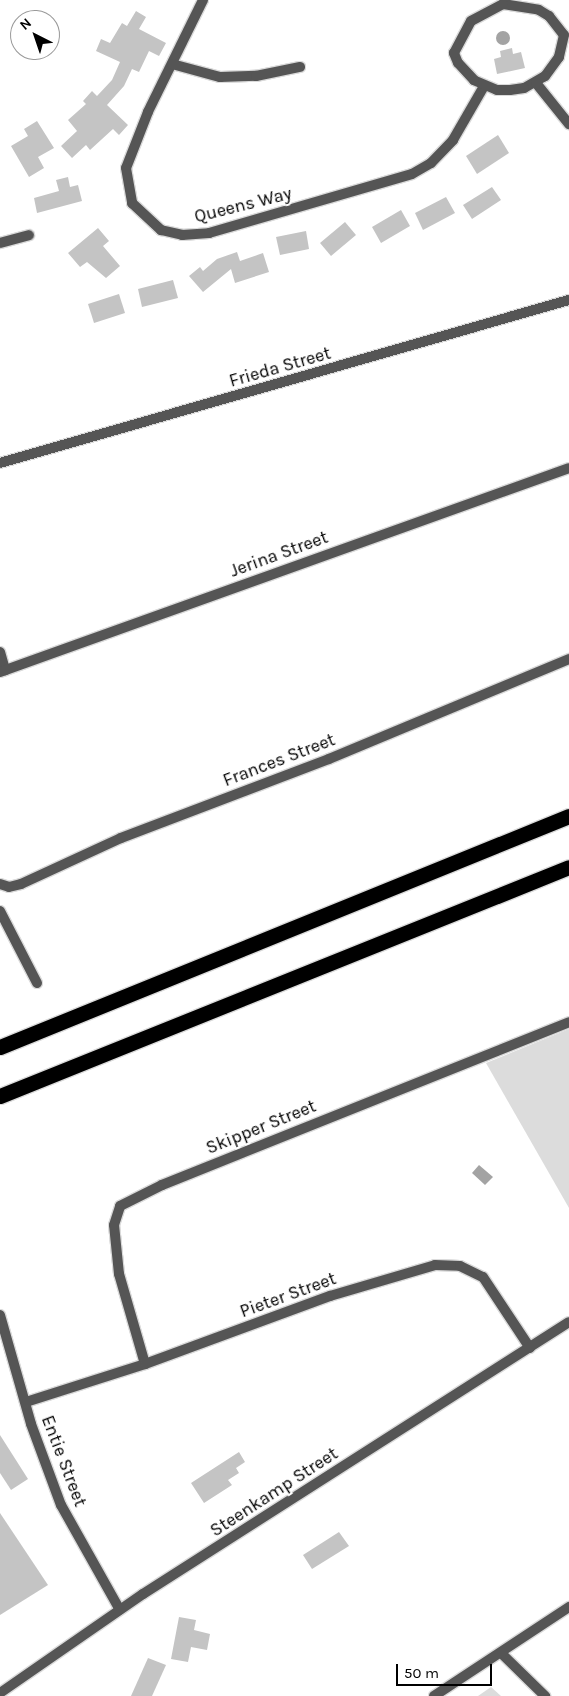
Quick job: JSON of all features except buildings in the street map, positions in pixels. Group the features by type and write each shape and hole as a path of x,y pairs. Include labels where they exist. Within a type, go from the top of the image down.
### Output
{"highway":[{"path":"0,1047 569,816"},
{"path":"0,1096 569,867"}],"street":[{"name":"Queens Way","path":"203,0 131,151 126,168 126,185 132,203 161,230 182,236 209,233 412,174 431,163 453,140 484,86"},
{"path":"503,4 527,6 549,16 567,34 559,57 536,83 510,90 484,86 465,72 454,53 463,30 480,13 503,4"},
{"path":"172,64 220,78 256,76 300,67"},
{"path":"536,83 569,124"},
{"path":"0,243 29,235"},
{"name":"Frieda Street","path":"0,463 569,300"},
{"name":"Jerina Street","path":"3,671 569,468"},
{"path":"0,652 3,671"},
{"name":"Frances Street","path":"0,884 9,887 21,884 121,838 329,760 569,659"},
{"path":"0,911 37,983"},
{"name":"Skipper Street","path":"145,1364 119,1274 114,1224 120,1206 162,1184 569,1022"},
{"name":"Pieter Street","path":"26,1402 145,1364 330,1296 412,1270 449,1264 472,1270 483,1277 530,1348"},
{"name":"Entie Street","path":"0,1315 26,1402 61,1505 120,1610"},
{"name":"Steenkamp Street","path":"0,1693 120,1610 569,1322"},
{"path":"434,1696 569,1607"},
{"path":"501,1653 545,1696"}],"shaded area":[{"path":"503,31 508,33 510,38 508,43 503,45 498,43 496,38 498,33"},
{"path":"569,1029 569,1208 486,1063"},
{"path":"479,1165 493,1177 485,1185 472,1173"},
{"path":"491,1687 501,1696 478,1696"}]}
